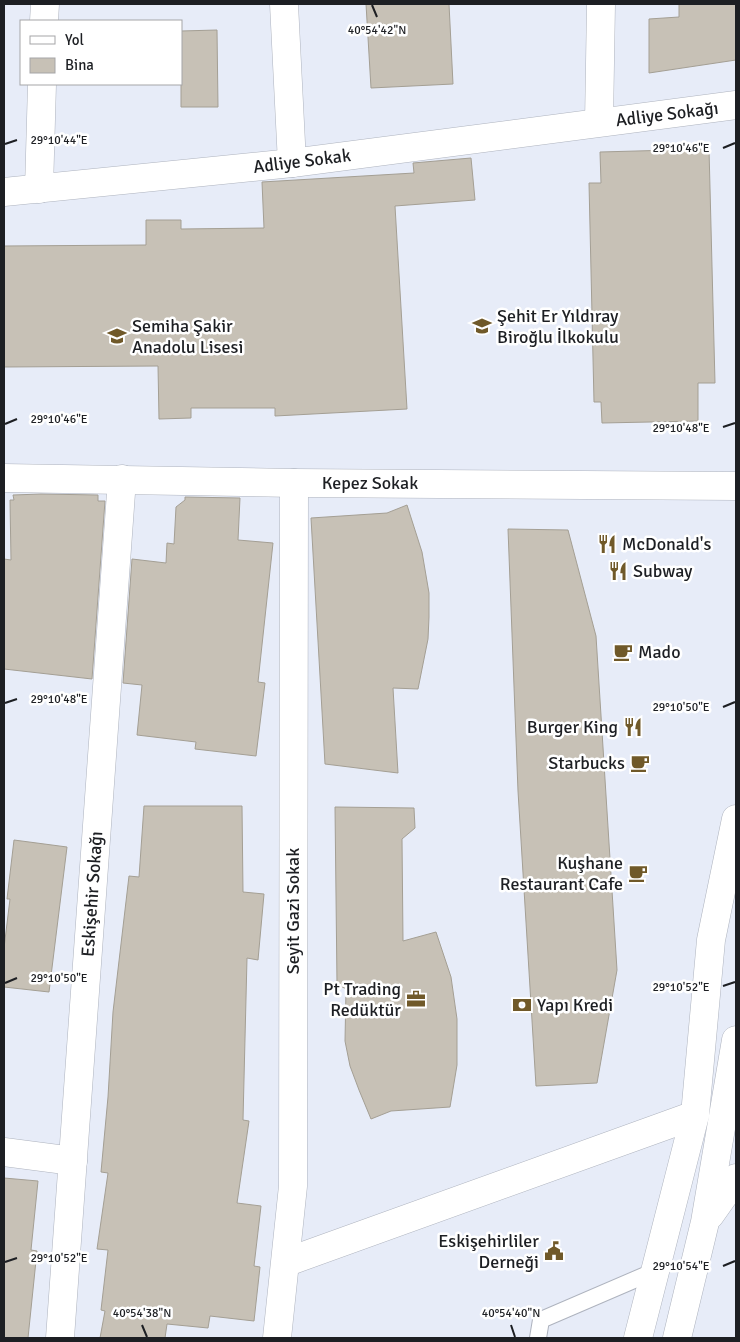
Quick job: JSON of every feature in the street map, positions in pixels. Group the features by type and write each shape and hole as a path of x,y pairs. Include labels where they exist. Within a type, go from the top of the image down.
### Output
{"street":[{"path":"44,20 45,4"},
{"path":"284,4 292,163"},
{"path":"599,122 601,4"},
{"path":"40,189 42,85"},
{"name":"Adliye Sokağı","path":"599,122 736,105"},
{"name":"Adliye Sokak","path":"4,192 292,163 599,122"},
{"name":"Kepez Sokak","path":"4,478 294,483 736,486"},
{"name":"Eskişehir Sokağı","path":"60,1338 122,479"},
{"name":"Seyit Gazi Sokak","path":"277,1338 287,1262 293,1186 294,483"},
{"path":"638,1338 695,1115 711,940 736,819"},
{"path":"677,1338 705,1222 734,1067 736,1040"},
{"path":"287,1262 695,1115 734,1067"},
{"path":"4,1152 73,1161"},
{"path":"705,1222 736,1178"}],"lane":[{"path":"538,1338 541,1320 655,1271"}],"building":[{"path":"366,4 449,4 453,84 371,88"},
{"path":"679,4 736,4 736,60 649,73 649,19 679,17"},
{"path":"217,30 218,107 181,107 182,31"},
{"path":"709,149 715,383 698,383 698,421 602,423 601,402 594,402 589,183 601,183 600,152"},
{"path":"471,158 475,200 395,206 407,409 275,416 275,408 191,408 191,418 159,419 158,366 4,367 4,246 146,245 146,220 181,220 181,229 264,228 262,182 414,173 413,163"},
{"path":"13,495 98,495 98,501 105,501 92,679 4,669 4,559 11,560 10,500 14,500"},
{"path":"185,497 240,498 238,540 273,543 258,682 265,683 256,756 195,749 196,742 137,735 142,685 123,683 132,559 166,563 167,543 174,544 176,507 185,500"},
{"path":"407,505 422,552 429,593 429,617 428,639 418,689 393,688 398,773 325,764 311,518 387,513"},
{"path":"508,529 568,530 596,636 617,970 597,1083 536,1086 518,791"},
{"path":"144,806 242,806 243,892 264,894 258,960 247,958 243,1120 249,1121 237,1203 261,1206 254,1266 260,1267 254,1321 210,1316 208,1328 167,1324 165,1338 100,1338 105,1311 101,1310 108,1250 97,1249 108,1173 101,1172 113,1012 129,876 139,877"},
{"path":"335,807 414,808 415,828 402,839 403,941 436,932 451,977 457,1019 457,1065 450,1107 391,1111 371,1119 359,1090 350,1066 345,1041 346,989 337,984"},
{"path":"14,840 67,847 49,992 4,987 4,948 10,899 7,899"},
{"path":"4,1178 38,1181 31,1250 37,1251 28,1338 4,1338"}],"place":[{"name":"Şehit Er Yıldıray Biroğlu İlkokulu","path":"482,326"},
{"name":"Semiha Şakir Anadolu Lisesi","path":"117,336"},
{"name":"McDonald's","path":"607,544"},
{"name":"Subway","path":"618,571"},
{"name":"Mado","path":"623,652"},
{"name":"Burger King","path":"633,727"},
{"name":"Starbucks","path":"640,763"},
{"name":"Kuşhane Restaurant Cafe","path":"638,873"},
{"name":"Pt Trading Redüktür","path":"416,999"},
{"name":"Yapı Kredi","path":"522,1005"},
{"name":"Eskişehirliler Derneği","path":"554,1251"}]}
